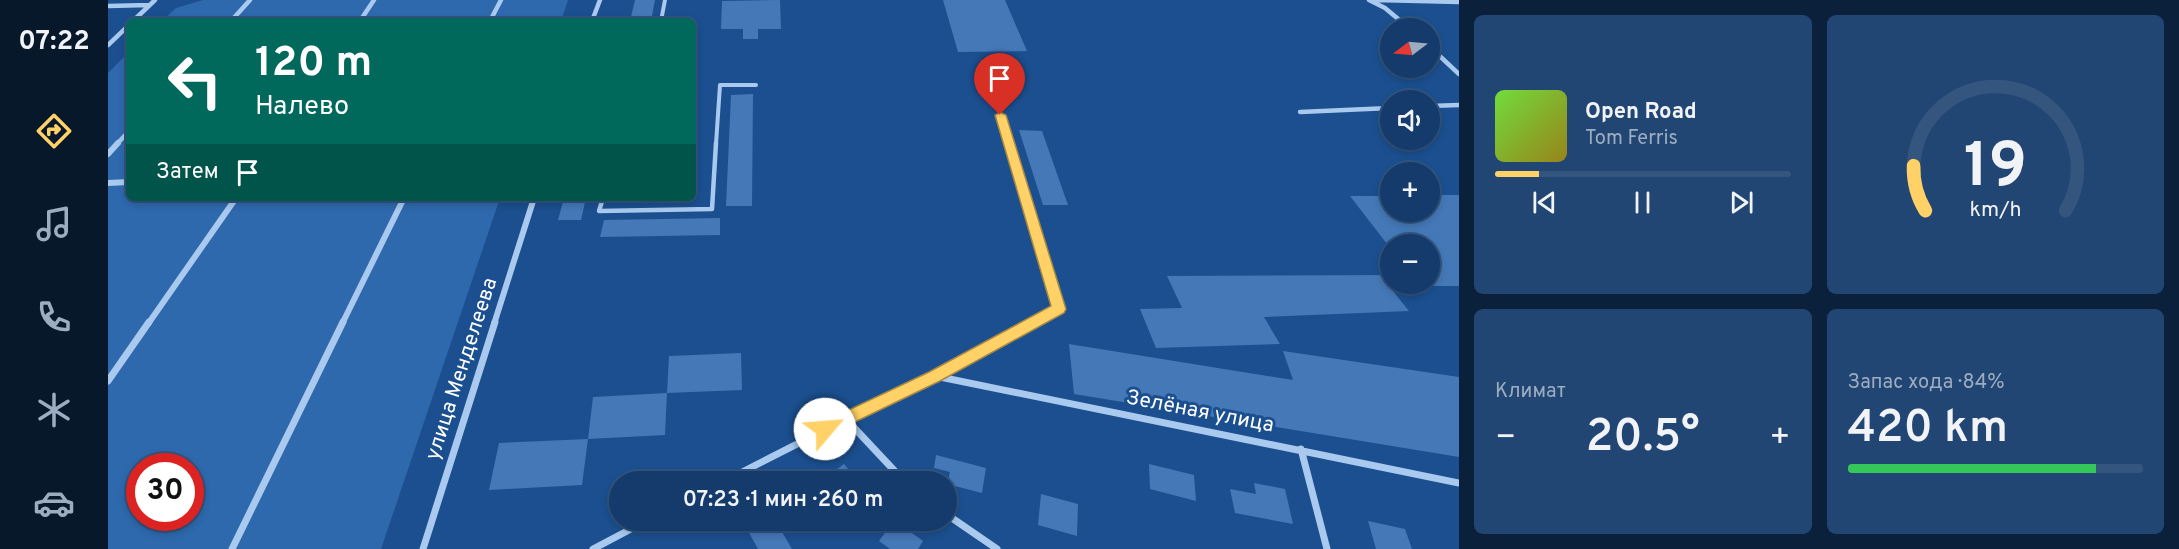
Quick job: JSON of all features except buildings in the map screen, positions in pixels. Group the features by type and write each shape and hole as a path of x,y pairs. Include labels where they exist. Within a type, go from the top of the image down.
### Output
{"street":[{"path":"136,18 155,0"},
{"path":"234,18 250,0"},
{"path":"362,18 374,0"},
{"path":"492,18 501,0"},
{"path":"593,18 600,0"},
{"path":"1369,0 1385,8 1397,18"},
{"path":"1376,0 1459,2"},
{"path":"108,6 149,5"},
{"path":"108,45 126,28"},
{"path":"1440,57 1459,74"},
{"path":"1440,106 1459,105"},
{"path":"1300,112 1380,108"},
{"path":"744,471 845,418 934,376 1059,309 1000,115"},
{"path":"108,154 126,134"},
{"path":"108,183 126,182"},
{"path":"108,381 234,201"},
{"path":"232,549 403,201"},
{"name":"улица Менделеева","path":"423,549 533,201"},
{"name":"Зелёная улица","path":"934,376 1459,483"},
{"path":"845,418 895,471"},
{"path":"1301,449 1327,549"},
{"path":"957,521 998,549"},
{"path":"594,549 628,531"}],"lane":[{"path":"662,18 665,0"},
{"path":"602,201 600,211 712,209 720,85 756,85"}],"shaded area":[{"path":"203,0 568,0 562,18 165,18 176,8"},
{"path":"126,55 126,201 499,201 381,549 108,549 108,73"}],"route":[{"path":"825,429 934,376 1059,309 1000,115"}]}
